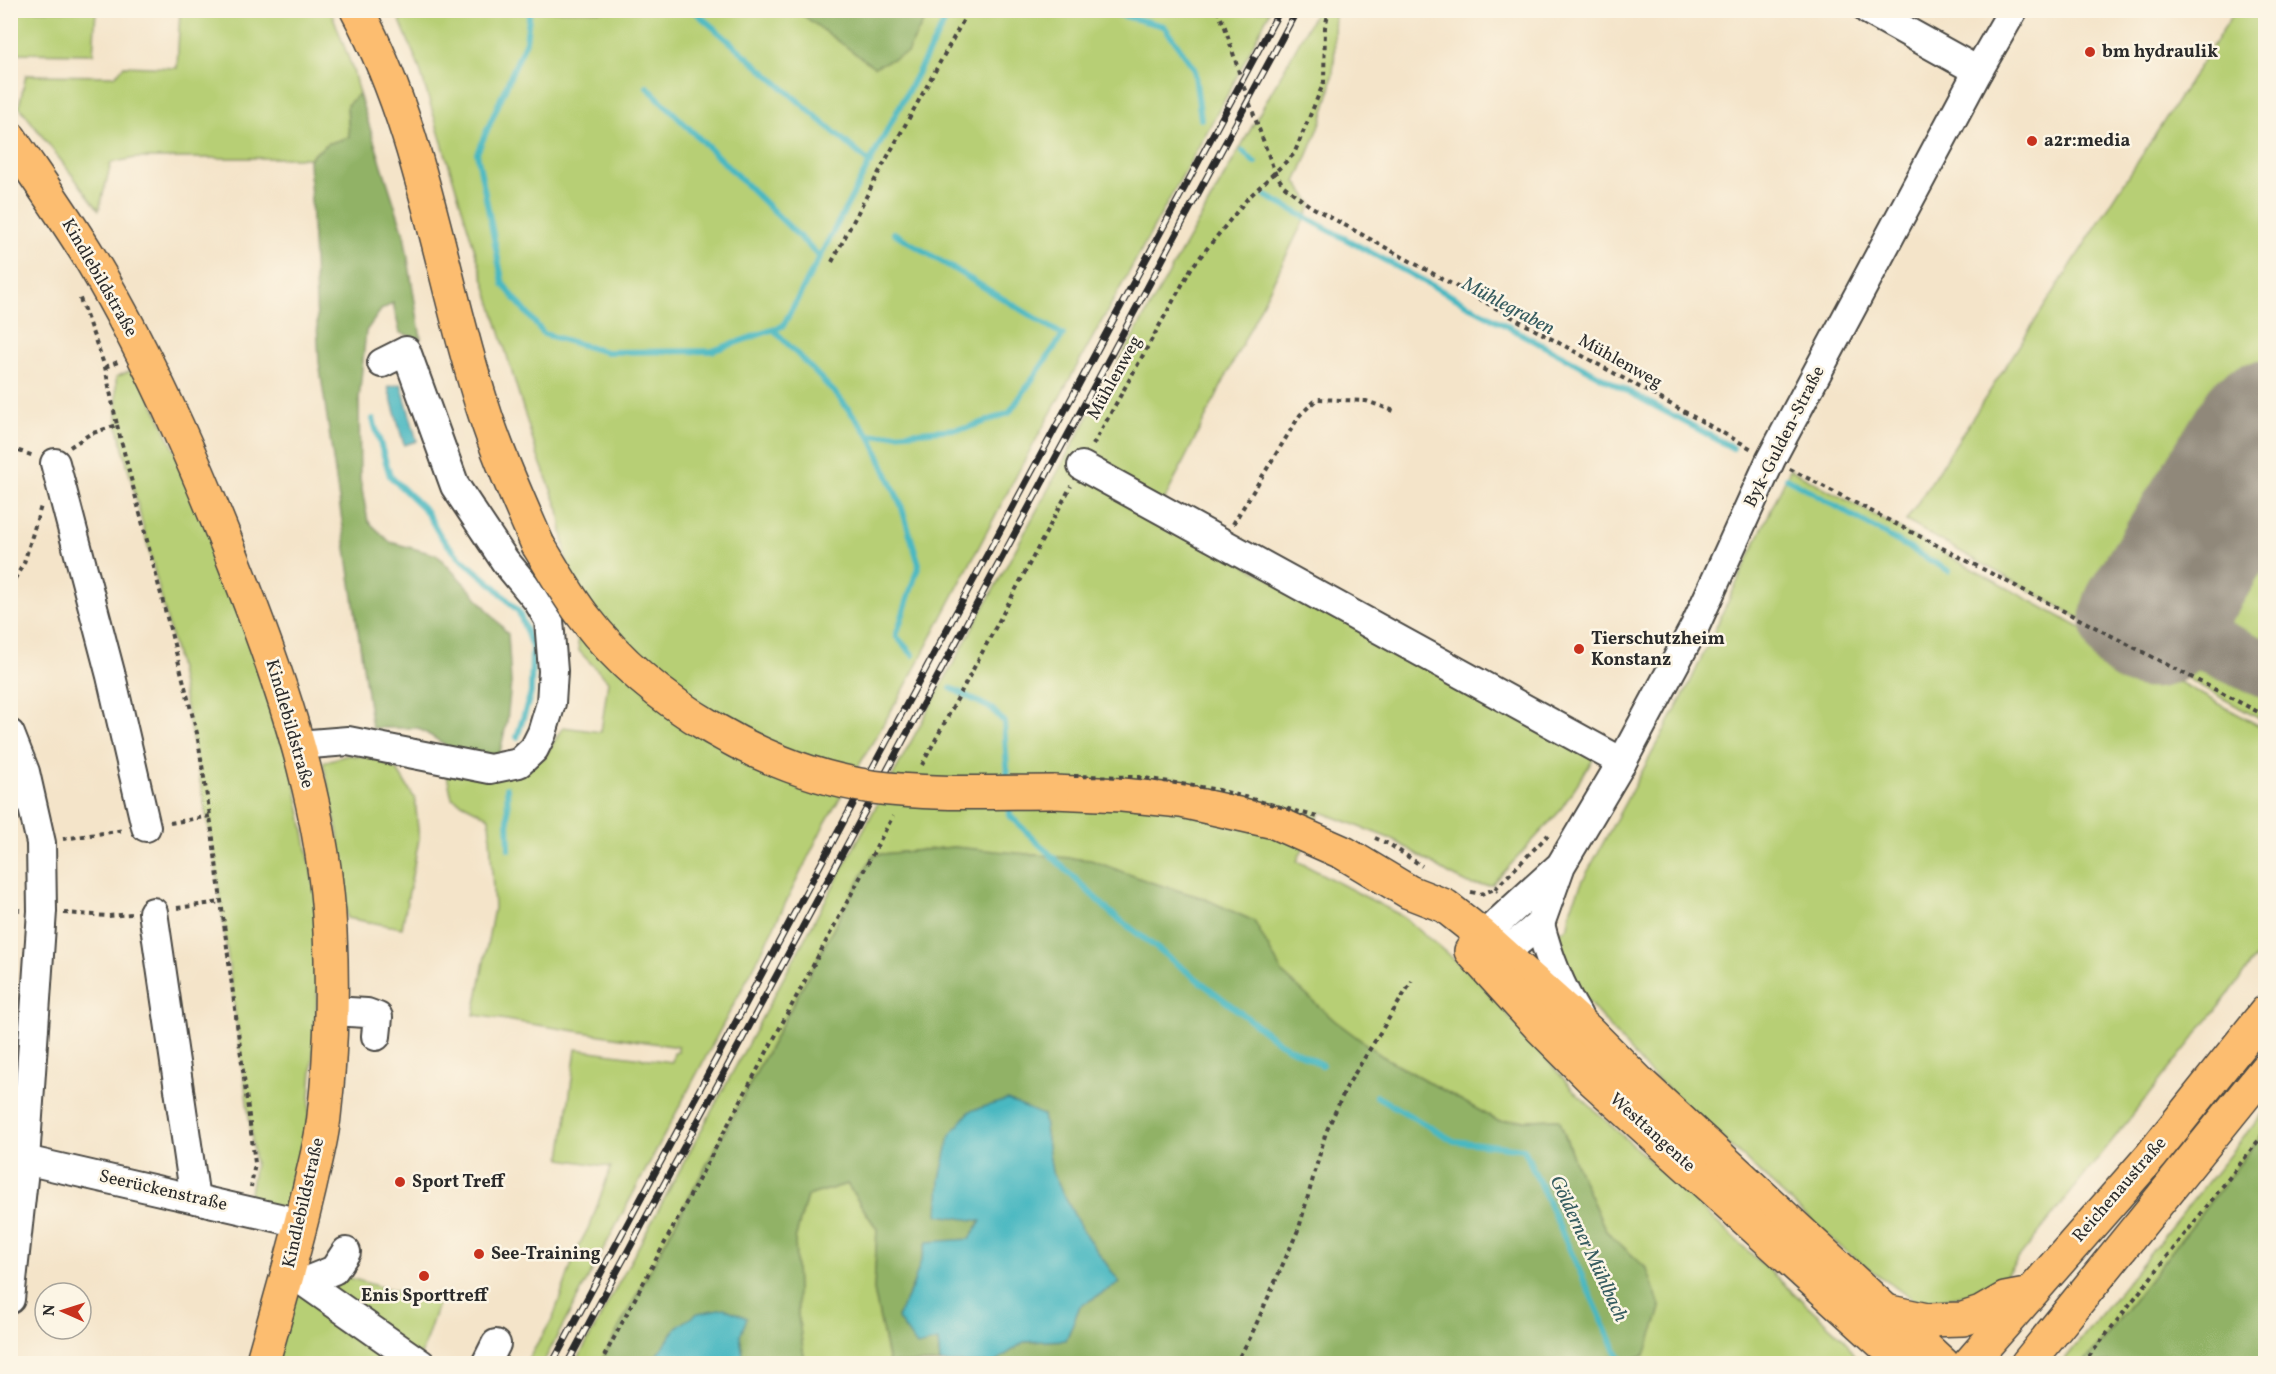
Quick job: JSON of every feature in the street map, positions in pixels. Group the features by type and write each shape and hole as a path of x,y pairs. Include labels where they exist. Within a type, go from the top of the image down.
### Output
{"main road":[{"name":"Westtangente","path":"357,10 371,37 402,114 482,405 503,464 538,545 585,618 623,660 658,691 726,736 789,765 840,781 884,788 938,791 1122,795 1181,801 1274,822 1321,826 1344,853 1417,880 1489,950 1587,1030 1876,1318 1905,1364"},
{"name":"Kindlebildstraße","path":"10,138 90,260 142,353 202,481 274,667 298,745 322,860 330,931 331,1011 324,1118 301,1223 296,1280 262,1364"},
{"name":"Westtangente","path":"1489,950 1540,1027 1594,1081 1876,1318 1943,1364"},
{"name":"Reichenaustraße","path":"1970,1364 2151,1156 2265,1012"},
{"name":"Reichenaustraße","path":"2027,1364 2265,1069"},
{"path":"1875,1364 1868,1349 1876,1318 1963,1319 1982,1313 2004,1299 2030,1294"}],"street":[{"path":"1868,10 1978,70"},
{"name":"Byk-Gulden-Straße","path":"1540,924 1561,865 1622,762 1695,626 1771,459 1978,70 2013,10"},
{"path":"298,745 348,741 490,768 519,763 534,749 542,733 551,703 553,671 549,620 538,601 505,561 455,486 406,351 382,363"},
{"path":"55,463 111,676 146,827"},
{"path":"1077,476 1222,543 1622,762"},
{"path":"10,734 26,772 41,843 42,911 18,1157 10,1299"},
{"name":"Byk-Gulden-Straße","path":"1489,950 1504,898 1561,865"},
{"path":"153,912 195,1199"},
{"path":"1489,950 1540,924 1546,952 1562,988 1587,1030"},
{"path":"331,1011 367,1013 378,1017 376,1036"},
{"name":"Seerückenstraße","path":"18,1157 301,1223"},
{"path":"296,1280 334,1270 346,1252"},
{"path":"296,1280 421,1364"}],"path":[{"path":"832,262 969,10"},
{"name":"Mühlenweg","path":"1217,10 1275,173 1284,186 1310,206 1734,441 2265,716"},
{"path":"1275,173 1294,154 1324,82 1325,27 1329,10"},
{"name":"Mühlenweg","path":"917,774 1192,267 1247,199 1275,173"},
{"path":"105,367 117,426 199,743 255,1163 247,1211"},
{"path":"1222,543 1300,415 1317,399 1366,401 1397,412"},
{"path":"10,448 55,463 70,447 90,434 117,426"},
{"path":"10,587 24,563 42,504"},
{"path":"1063,776 1150,778 1219,790 1321,826"},
{"path":"600,1364 896,812"},
{"path":"1467,891 1504,898 1550,833"},
{"path":"1370,836 1389,844 1417,880"},
{"path":"1235,1364 1250,1338 1299,1228 1330,1122 1347,1086 1412,981"},
{"path":"2083,1364 2265,1131"}],"green space":[{"path":"11,10 96,11 93,54 11,53"},
{"path":"180,10 331,11 353,70 359,94 347,105 349,137 327,144 309,158 135,158 111,163 99,210 19,106 26,75 115,76 124,66 177,68"},
{"path":"396,11 799,11 907,53 929,11 1270,11 1230,90 1022,465 904,689 824,825 760,955 543,1363 526,1363 553,1318 577,1249 591,1223 611,1167 561,1159 576,1049 672,1062 674,1053 678,1052 678,1047 474,1015 494,908 489,817 452,798 446,771 544,758 563,727 601,732 608,681 579,651 559,510 537,454 419,67"},
{"path":"797,11 929,11 907,53 874,67"},
{"path":"1316,11 1336,11 1334,62 1329,93 1320,124 1296,182 1312,204 1156,517 1596,755 1559,812 1492,885 1471,885 1394,840 1321,812 1297,861 1402,916 1475,977 1576,1093 1845,1340 1858,1363 1619,1363 1645,1355 1647,1269 1606,1231 1575,1163 1559,1119 1498,1121 1382,1056 1335,1021 1283,974 1254,921 1203,898 1150,882 1007,853 954,847 873,855 600,1363 575,1364 1062,464"},
{"path":"2235,11 2266,11 2265,722 1906,521"},
{"path":"359,94 404,234 421,339 400,333 393,303 381,310 366,331 359,399 360,479 368,521 390,542 437,555 508,634 511,683 507,721 499,756 465,757 418,728 372,728 319,362 309,159 327,144 349,137 347,105"},
{"path":"137,368 274,667 322,930 301,1223 247,1211 255,1163 215,861 177,659 117,425 116,377"},
{"path":"1790,469 2265,729 2265,945 2232,990 1995,1288 1929,1302 1913,1300 1845,1251 1645,1068 1578,990 1540,924 1563,931 1568,926 1571,908 1583,880 1688,687"},
{"path":"348,755 376,758 398,771 415,799 419,839 402,928 347,918 338,835 323,762"},
{"path":"954,847 1091,860 1150,882 1203,898 1254,921 1283,974 1335,1021 1382,1056 1498,1121 1559,1119 1575,1163 1606,1231 1647,1269 1661,1309 1645,1355 1619,1363 994,1363 1024,1342 1066,1340 1080,1306 1120,1283 1082,1230 1052,1172 1043,1115 970,1239 913,1285 897,1318 938,1341 942,1363 889,1363 874,1290 877,1229 847,1184 807,1196 795,1239 798,1315 805,1363 744,1363 740,1336 677,1327 651,1363 600,1364 873,855"},
{"path":"2265,1111 2265,1131 2103,1340 2083,1363 2061,1364"},
{"path":"2265,1131 2265,1363 2083,1363 2103,1340"},
{"path":"847,1184 877,1229 874,1290 889,1363 805,1363 798,1315 795,1239 807,1196"},
{"path":"340,1275 438,1304 419,1361 421,1363 261,1364 287,1277 331,1300"}],"water":[{"path":"401,384 417,441 404,445 388,387"},
{"path":"1007,1100 1043,1115 1052,1172 1082,1230 1120,1283 1080,1306 1066,1340 1024,1342 994,1363 942,1363 938,1341 917,1346 897,1318 913,1285 927,1242 970,1239 981,1221 938,1215 940,1179 950,1135 970,1111"},
{"path":"724,1308 747,1318 740,1336 744,1363 651,1363 677,1327 698,1313"}],"waterway":[{"path":"530,10 526,41 477,153 503,284 544,334 606,352 712,351 783,326 951,10"},
{"path":"693,10 870,163"},
{"name":"Mühlegraben","path":"1111,10 1117,14 1164,26 1194,68 1201,119"},
{"path":"647,87 820,257"},
{"name":"Mühlegraben","path":"1243,151 1255,163"},
{"name":"Mühlegraben","path":"1266,196 1733,448"},
{"path":"870,436 967,428 1009,413 1063,335 894,233"},
{"path":"774,330 837,395 870,436 901,505 919,564 896,636 913,655"},
{"path":"373,419 390,476 426,511 441,537 459,557 493,585 519,612 532,647 531,693 517,737"},
{"name":"Mühlegraben","path":"1787,478 1949,571"},
{"path":"951,688 992,709 1004,722 1008,784"},
{"path":"507,788 509,849"},
{"path":"1009,803 1010,816 1111,913 1280,1043 1322,1065"},
{"name":"Gölderner Mühlbach","path":"1376,1096 1454,1141 1524,1149 1622,1364"}],"taxiway":[{"path":"2151,618 2266,670"}],"runway":[{"path":"2151,618 2266,431"}],"railway":[{"path":"552,1364 1280,10"},
{"path":"567,1364 1297,10"}],"place":[{"name":"bm hydraulik","path":"2090,52"},
{"name":"a2r:media","path":"2032,141"},
{"name":"Tierschutzheim Konstanz","path":"1579,649"},
{"name":"Sport Treff","path":"400,1182"},
{"name":"See-Training","path":"479,1254"},
{"name":"Enis Sporttreff","path":"424,1276"}]}
